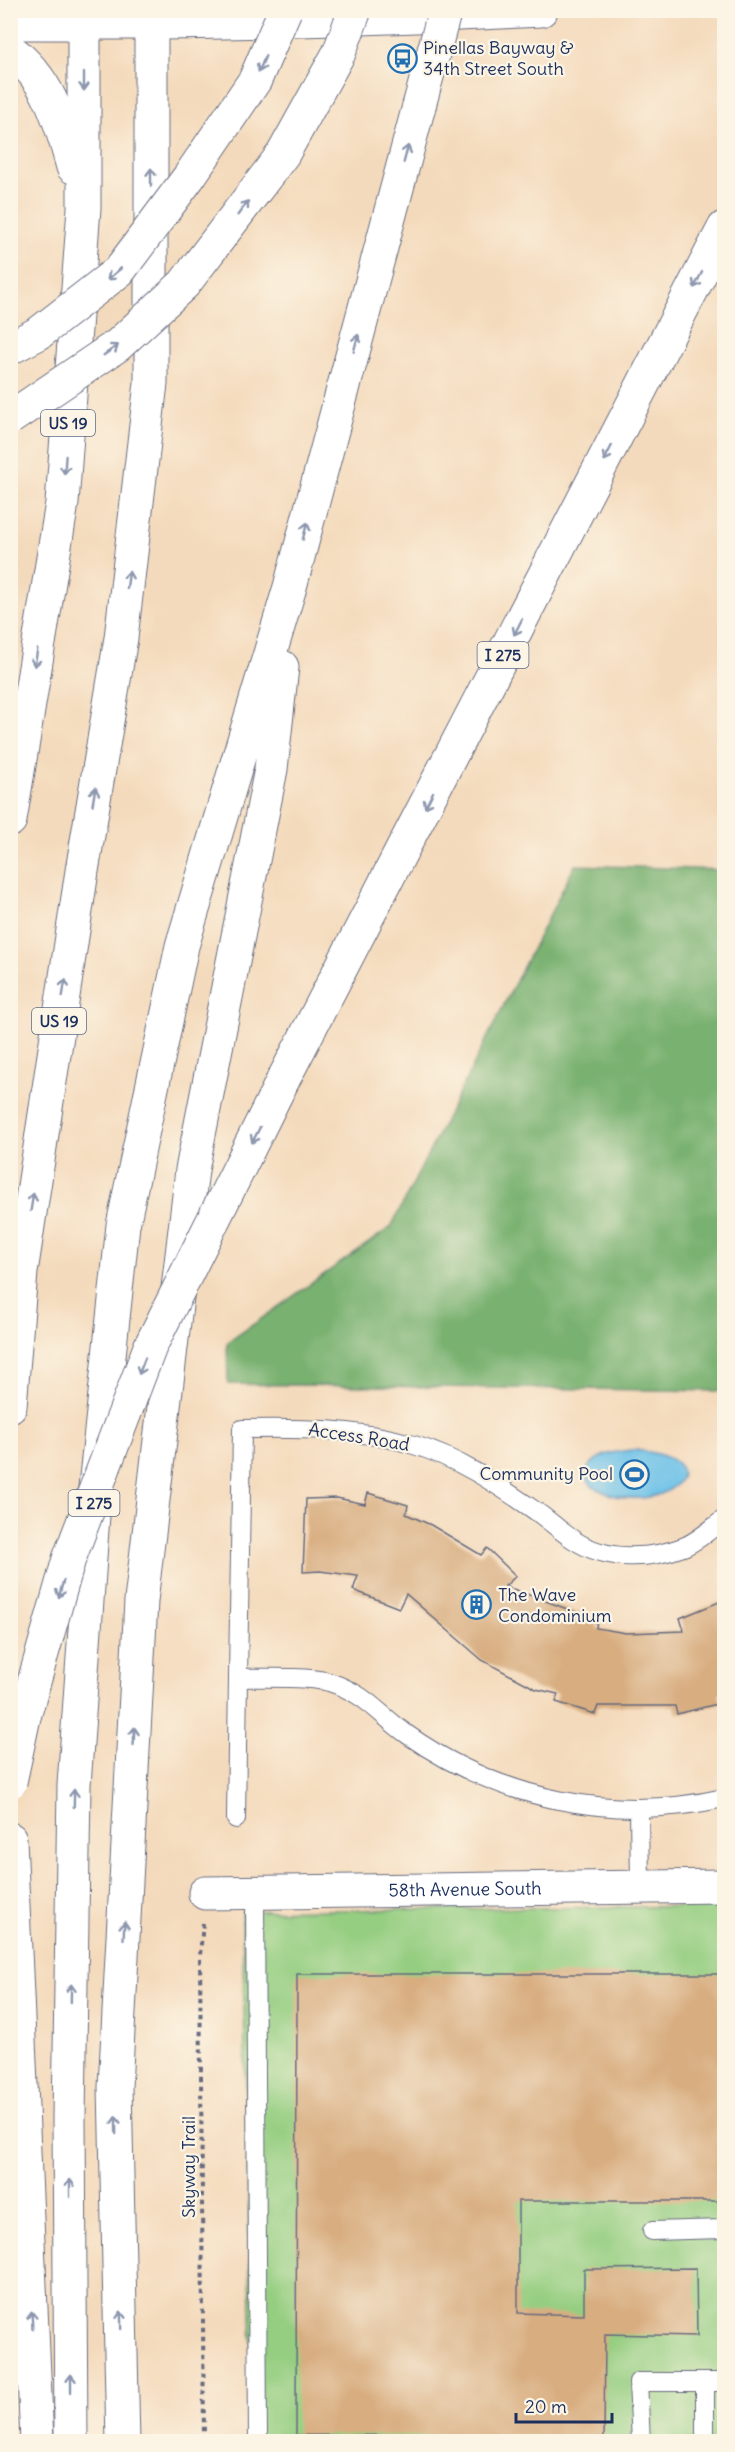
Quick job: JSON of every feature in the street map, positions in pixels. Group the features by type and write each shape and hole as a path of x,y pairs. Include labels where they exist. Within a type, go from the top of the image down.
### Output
{"main road":[{"path":"10,348 39,333 119,271 189,177 255,80 285,10"},
{"path":"10,418 118,345 184,284 283,154 339,53 355,10"},
{"name":"I 275","path":"71,2442 69,2118 74,1785 95,1487 123,1225 182,946 290,588 446,10"},
{"path":"10,23 84,17 403,17 541,10"},
{"name":"US 19","path":"10,820 62,503 84,208 84,17"},
{"name":"US 19","path":"10,1406 21,1272 82,871 121,638 151,383 152,17"},
{"path":"10,50 27,63 49,93 62,127 84,208"},
{"name":"I 275","path":"10,1782 24,1717 69,1559 150,1347 282,1082 724,228"},
{"path":"123,2442 115,2087 141,1601 192,1170 271,769 290,588"},
{"path":"10,1839 38,2442"},
{"name":"58th Avenue South","path":"205,1893 724,1886"}],"lane":[{"name":"Access Road","path":"238,1678 242,1429 302,1428 358,1434 413,1444 461,1464 538,1513 575,1541 602,1553 636,1558 684,1547 724,1519"},
{"path":"236,1820 238,1678 327,1681 361,1695 407,1735 463,1767 523,1792 583,1806 639,1809 695,1804 724,1798"},
{"path":"639,1809 640,1887"},
{"path":"255,1893 258,2442"},
{"path":"652,2231 724,2229"},
{"path":"640,2442 638,2382 724,2382"},
{"path":"705,2382 705,2442"}],"path":[{"name":"Skyway Trail","path":"204,2442 200,1956 205,1893"}],"green space":[{"path":"575,865 724,870 724,1391 228,1384 227,1343 391,1227"},
{"path":"724,1906 724,2441 254,2441 242,1911"}],"water":[{"name":"Community Pool","path":"635,1450 663,1456 678,1465 682,1475 676,1485 663,1493 644,1498 622,1497 599,1490 590,1484 587,1475 588,1468 597,1459 615,1452"}],"building":[{"name":"The Wave Condominium","path":"368,1493 408,1505 406,1514 431,1525 481,1555 487,1548 516,1576 505,1586 597,1620 596,1628 626,1633 684,1631 680,1618 724,1600 724,1692 719,1694 721,1703 677,1714 675,1706 598,1706 595,1714 556,1702 558,1694 536,1689 482,1660 406,1594 399,1608 353,1590 358,1576 320,1571 303,1572 306,1499 337,1498 365,1504"},
{"path":"297,1974 724,1974 724,2201 518,2201 518,2313 584,2315 584,2269 696,2268 697,2336 605,2334 604,2442 542,2442 542,2436 296,2435"}],"place":[{"name":"Pinellas Bayway & 34th Street South","path":"402,58"},
{"name":"Community Pool","path":"634,1474"},
{"name":"The Wave Condominium","path":"477,1605"}]}
